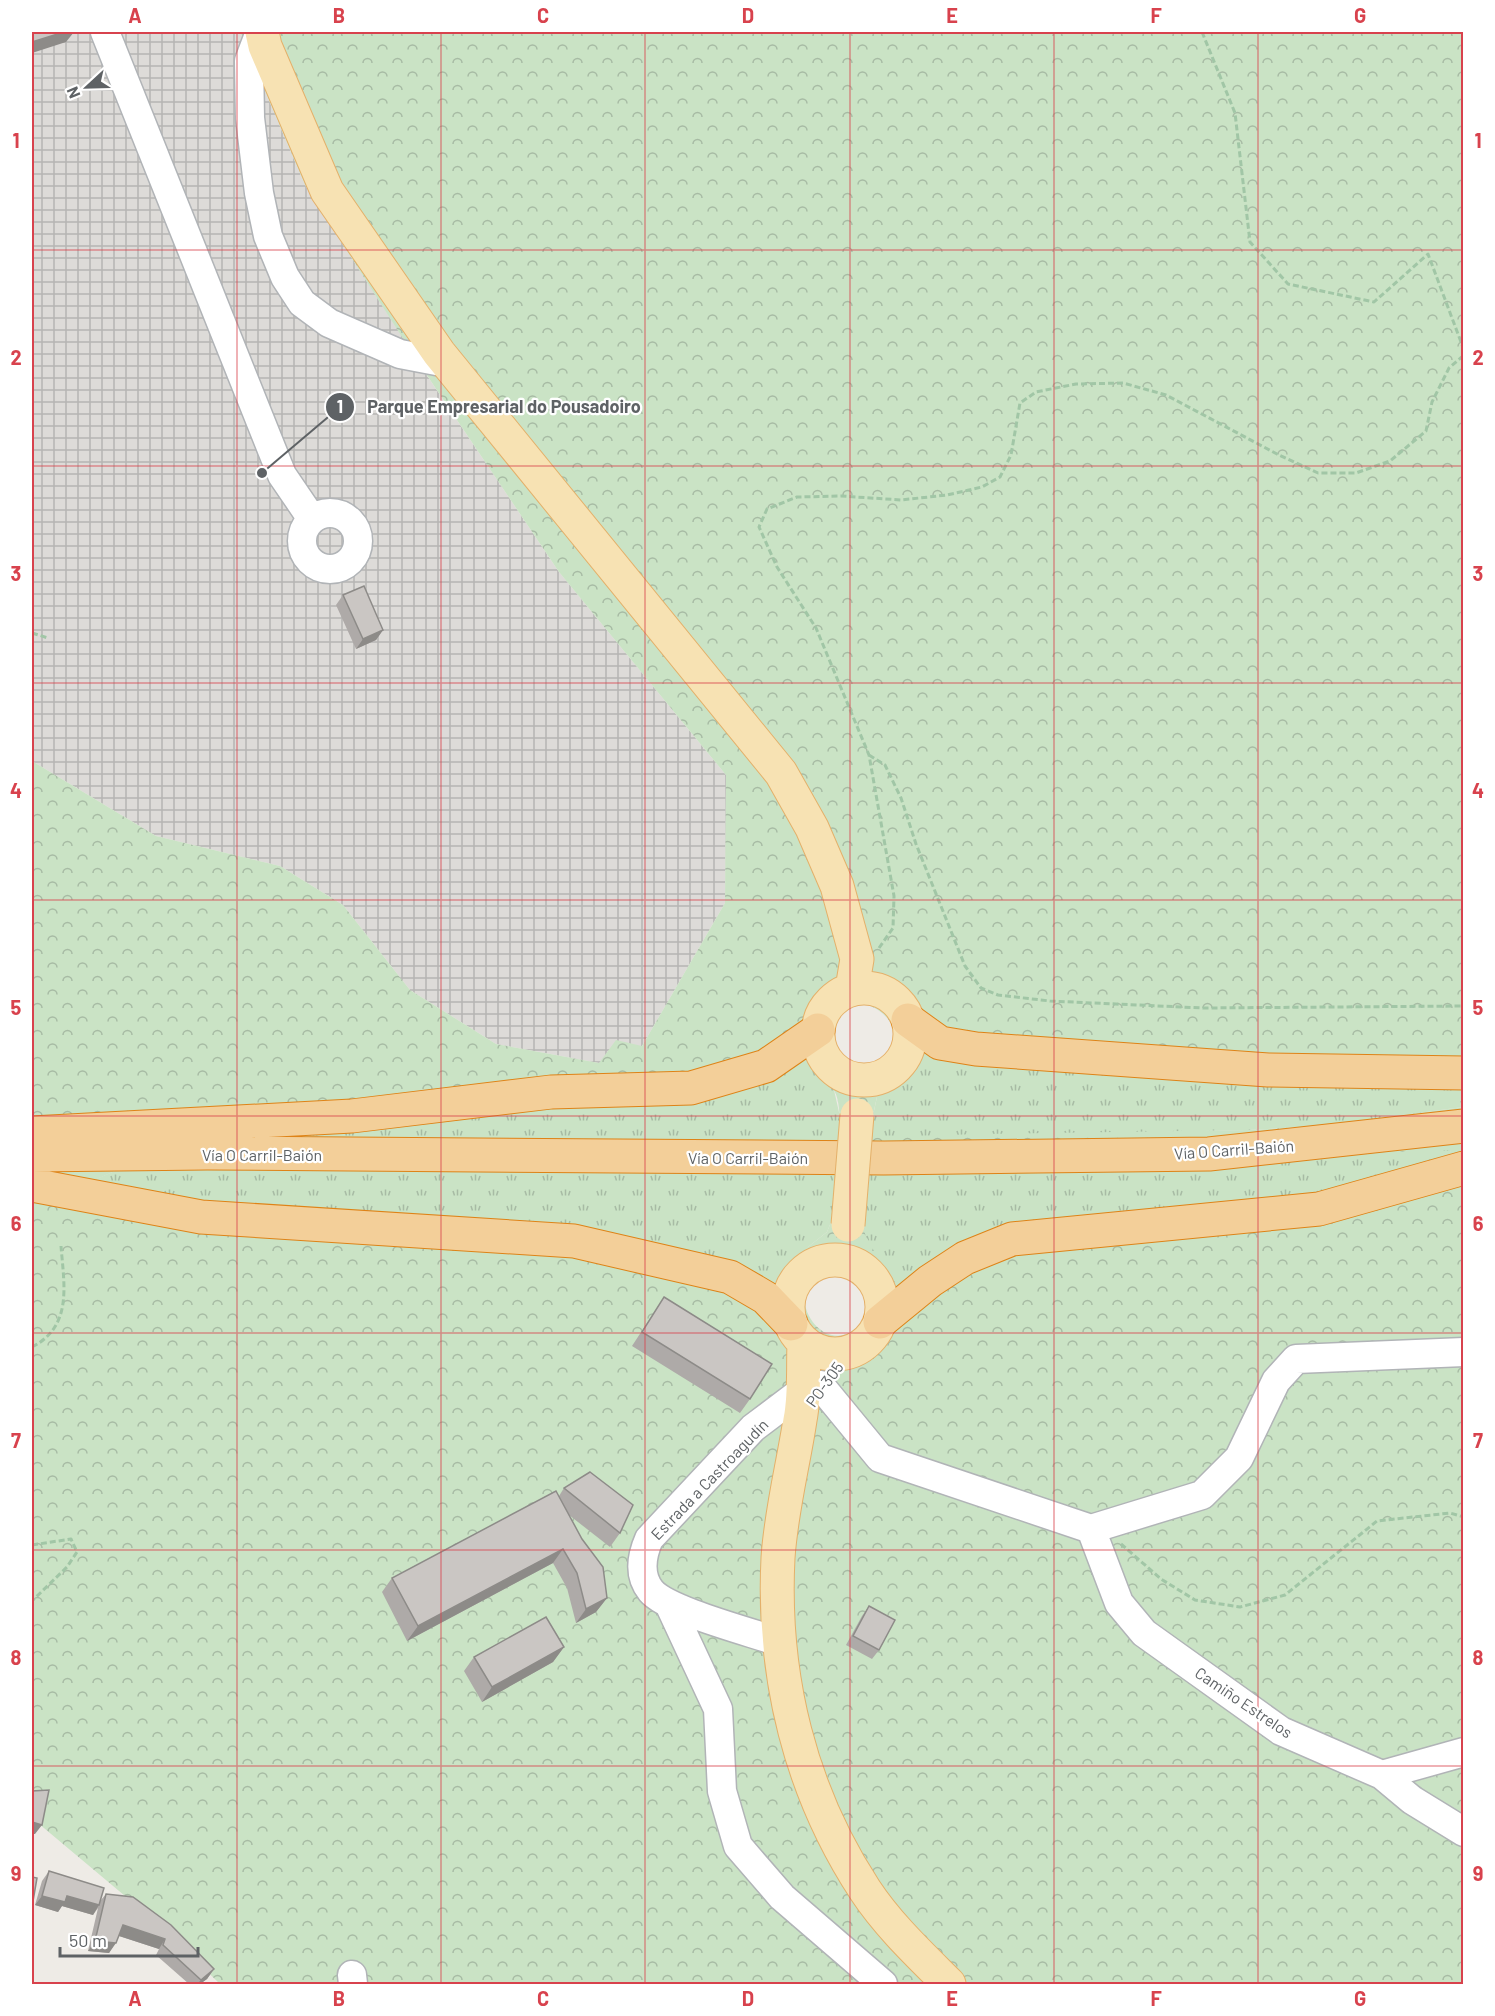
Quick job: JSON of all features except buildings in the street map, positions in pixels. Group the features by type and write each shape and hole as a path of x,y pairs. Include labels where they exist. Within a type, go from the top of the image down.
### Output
{"highway":[{"path":"908,1020 940,1043 976,1049 1268,1070 1464,1073"},
{"path":"32,1133 352,1116 551,1092 691,1088 766,1066 818,1030"},
{"name":"Vía O Carril-Baión","path":"32,1155 207,1153 884,1158 1209,1154 1464,1126"},
{"path":"880,1322 930,1281 956,1264 1012,1239 1319,1209 1464,1168"},
{"path":"32,1185 201,1217 574,1241 730,1277 766,1298 797,1333"}],"main road":[{"path":"261,32 327,191 447,363 781,773 812,828 837,886 855,974 866,988 880,990 892,997 902,1007 908,1020 909,1046 903,1058 884,1076 871,1079 857,1079 844,1075 824,1056 819,1044 818,1030 822,1016 829,1004 855,974"},
{"path":"857,1079 857,1114 845,1260 860,1267 872,1277 880,1291 882,1306 880,1322"},
{"name":"PO-305","path":"845,1260 831,1259 804,1270 789,1295 788,1310 797,1333 808,1398 782,1516 777,1600 785,1690 805,1768 833,1834 866,1891 910,1946 949,1984"},
{"name":"PO-305","path":"797,1333 818,1351 833,1354 849,1352 862,1346 873,1335 880,1322"},
{"name":"PO-305","path":"808,1398 849,1352"}],"street":[{"path":"105,32 282,475 312,519"},
{"path":"261,32 249,61 250,118 259,193 268,236 285,277 302,303 329,323 400,354 447,363"},
{"path":"808,1398 880,1458 1091,1529 1202,1495 1239,1458 1276,1382 1296,1359 1464,1352"},
{"name":"Estrada a Castroagudín","path":"779,1642 670,1606 651,1590 643,1573 642,1554 649,1539 753,1428 808,1398"},
{"name":"Camiño Estrelos","path":"1091,1529 1119,1603 1144,1633 1281,1731 1382,1774 1412,1800 1464,1832"},
{"name":"Estrada a Castroagudín","path":"670,1606 718,1709 722,1791 738,1846 782,1897 883,1984"},
{"path":"1382,1774 1464,1752"}],"path":[{"path":"1202,32 1235,114 1250,242 1288,284 1374,302 1428,254 1464,350"},
{"path":"855,974 876,952 892,928 894,896 869,756 816,628 777,567 759,526 768,509 797,497 841,496 901,500 947,495 982,487 1000,477 1011,455 1020,403 1036,392 1076,384 1123,383 1167,395 1277,454 1318,473 1356,473 1390,461 1426,431 1436,393 1449,368 1464,355"},
{"path":"32,633 48,638"},
{"path":"869,756 885,765 901,798 916,844 964,966 981,988 998,994 1050,1001 1203,1008 1464,1006"},
{"path":"32,1347 45,1340 59,1321 63,1307 61,1246"},
{"path":"1091,1529 1124,1546 1161,1579 1195,1600 1240,1607 1285,1595 1377,1521 1450,1513 1464,1516"},
{"path":"32,1545 71,1539 77,1552 67,1567 32,1601"}],"shaded area":[{"path":"32,32 240,32 305,185 426,374 559,572 726,775 725,903 642,1046 599,1063 496,1044 410,990 343,905 280,866 156,836 32,761"}],"green space":[{"path":"240,32 1463,32 1463,1088 956,1060 924,1052 916,1055 909,1067 878,1092 868,1138 1248,1130 1320,1126 1463,1107 1463,1984 220,1984 156,1922 32,1818 32,761 156,836 280,866 343,905 410,990 496,1044 599,1063 616,1040 642,1046 725,903 726,775 559,572 416,359 305,185","holes":["865,1004 881,1012 892,1025 894,1033 892,1049 886,1058 871,1069 857,1069 844,1062 835,1050 830,1036 833,1021 844,1010","805,1047 809,1064 836,1094 839,1140 180,1139 772,1066","1450,1150 1454,1161 1305,1198 920,1272 894,1289 865,1234 867,1173","124,1167 836,1175 833,1217 827,1232 794,1258 782,1281 781,1295 380,1221 287,1220 88,1183","840,1270 848,1273 856,1278 866,1291 869,1299 866,1315 861,1323 846,1334 831,1335 818,1328 809,1316 805,1301 807,1287 819,1276"]},
{"path":"805,1046 827,1084 834,1090 841,1121 839,1140 180,1139"},
{"path":"924,1052 956,1060 1463,1088 1463,1107 1320,1126 1248,1130 868,1139 878,1092 909,1067 916,1055"},
{"path":"1450,1149 1454,1162 1407,1176 920,1272 893,1289 870,1248 864,1229 867,1173"},
{"path":"124,1167 836,1174 833,1217 827,1232 808,1247 781,1297 287,1220 87,1183"}],"place":[{"name":"Parque Empresarial do Pousadoiro","path":"262,473"}]}
